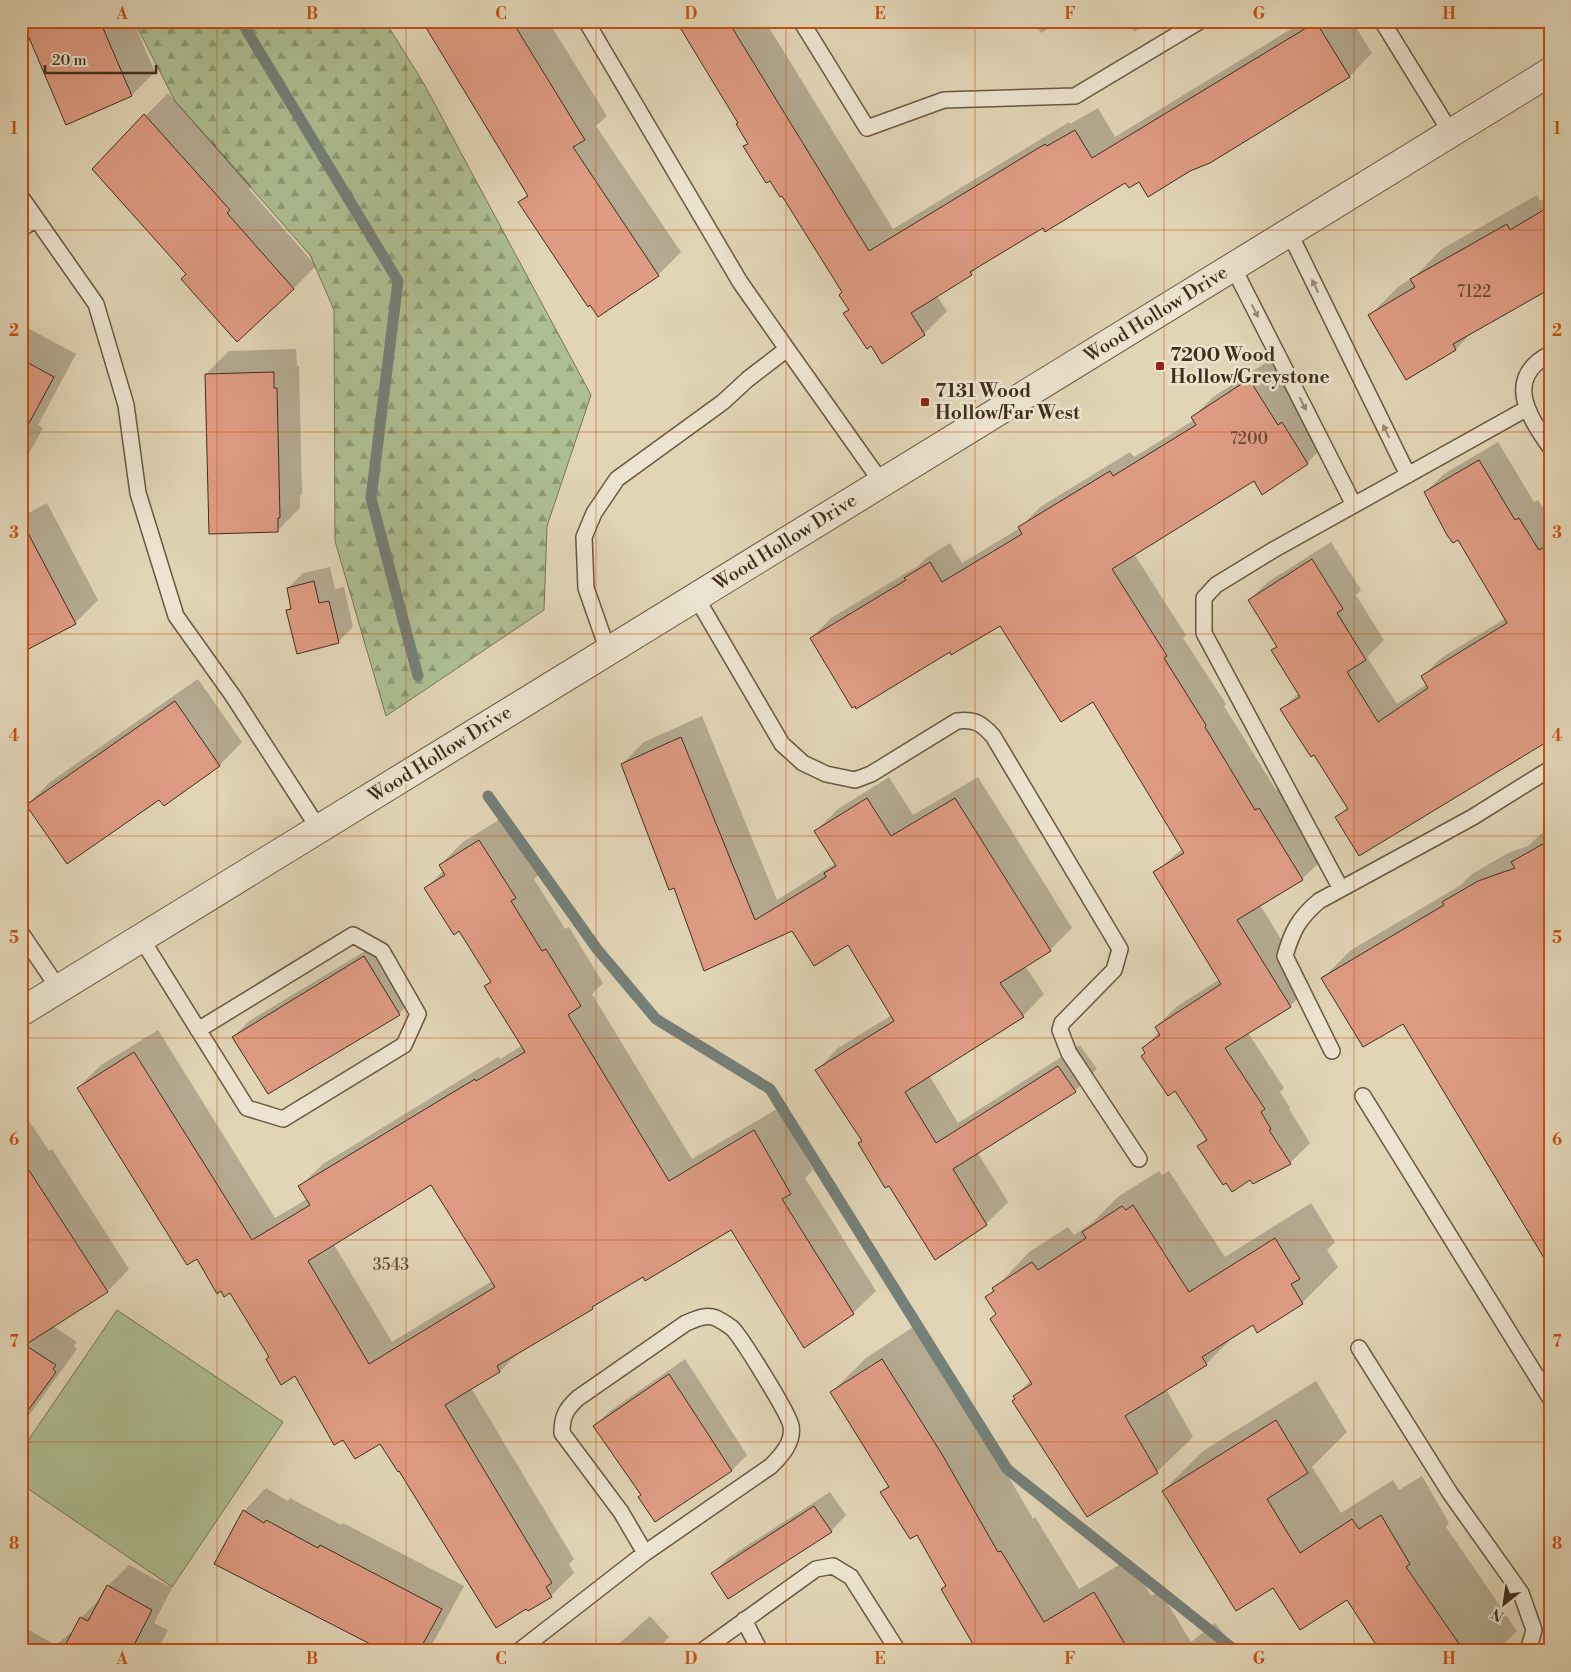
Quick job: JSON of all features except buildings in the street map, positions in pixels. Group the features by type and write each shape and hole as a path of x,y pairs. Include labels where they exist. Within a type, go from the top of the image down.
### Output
{"street":[{"name":"Wood Hollow Drive","path":"21,1012 1550,72"}],"lane":[{"path":"586,21 740,282 882,483"},
{"path":"801,21 867,128 944,100 1075,96 1200,21"},
{"path":"1382,21 1452,133"},
{"path":"21,197 96,304 126,405 138,493 176,616 233,696 319,829"},
{"path":"21,229 36,220"},
{"path":"1288,232 1408,475"},
{"path":"1233,267 1354,505"},
{"path":"608,651 586,588 584,537 594,513 617,479 723,402 748,379 787,349"},
{"path":"1550,354 1529,372 1522,390 1526,409 1550,447"},
{"path":"1341,889 1204,632 1204,598 1216,585 1526,409"},
{"path":"696,597 782,744 802,763 826,774 855,780 872,774 957,721 978,721 993,736 1120,950 1114,970 1062,1023 1060,1030 1069,1052 1139,1159"},
{"path":"1332,1051 1285,956 1289,940 1301,917 1319,901 1473,817 1550,769"},
{"path":"21,933 59,989"},
{"path":"141,938 198,1030 247,1108 282,1120 404,1045 418,1014 382,951 353,935 198,1030"},
{"path":"1363,1096 1550,1398"},
{"path":"519,1651 645,1553 771,1466 783,1454 788,1443 791,1427 766,1380 732,1328 716,1318 705,1316 678,1328 578,1398 565,1410 562,1421 562,1433 621,1512 645,1553"},
{"path":"1359,1348 1450,1492 1520,1593 1534,1630 1528,1651"},
{"path":"702,1651 816,1569 833,1566 852,1577 898,1651"},
{"path":"744,1620 760,1651"}],"green space":[{"path":"134,21 385,21 424,84 591,395 547,526 544,610 386,716 335,541 334,310 310,255 175,101"},
{"path":"117,1310 283,1422 172,1587 21,1484 21,1451"}],"waterway":[{"path":"241,21 398,281 371,498 418,676"},
{"path":"488,796 597,949 656,1019 770,1089 1007,1469 1236,1651"}],"place":[{"name":"7200 Wood Hollow/Greystone","path":"1160,366"},
{"name":"7131 Wood Hollow/Far West","path":"925,402"}]}
